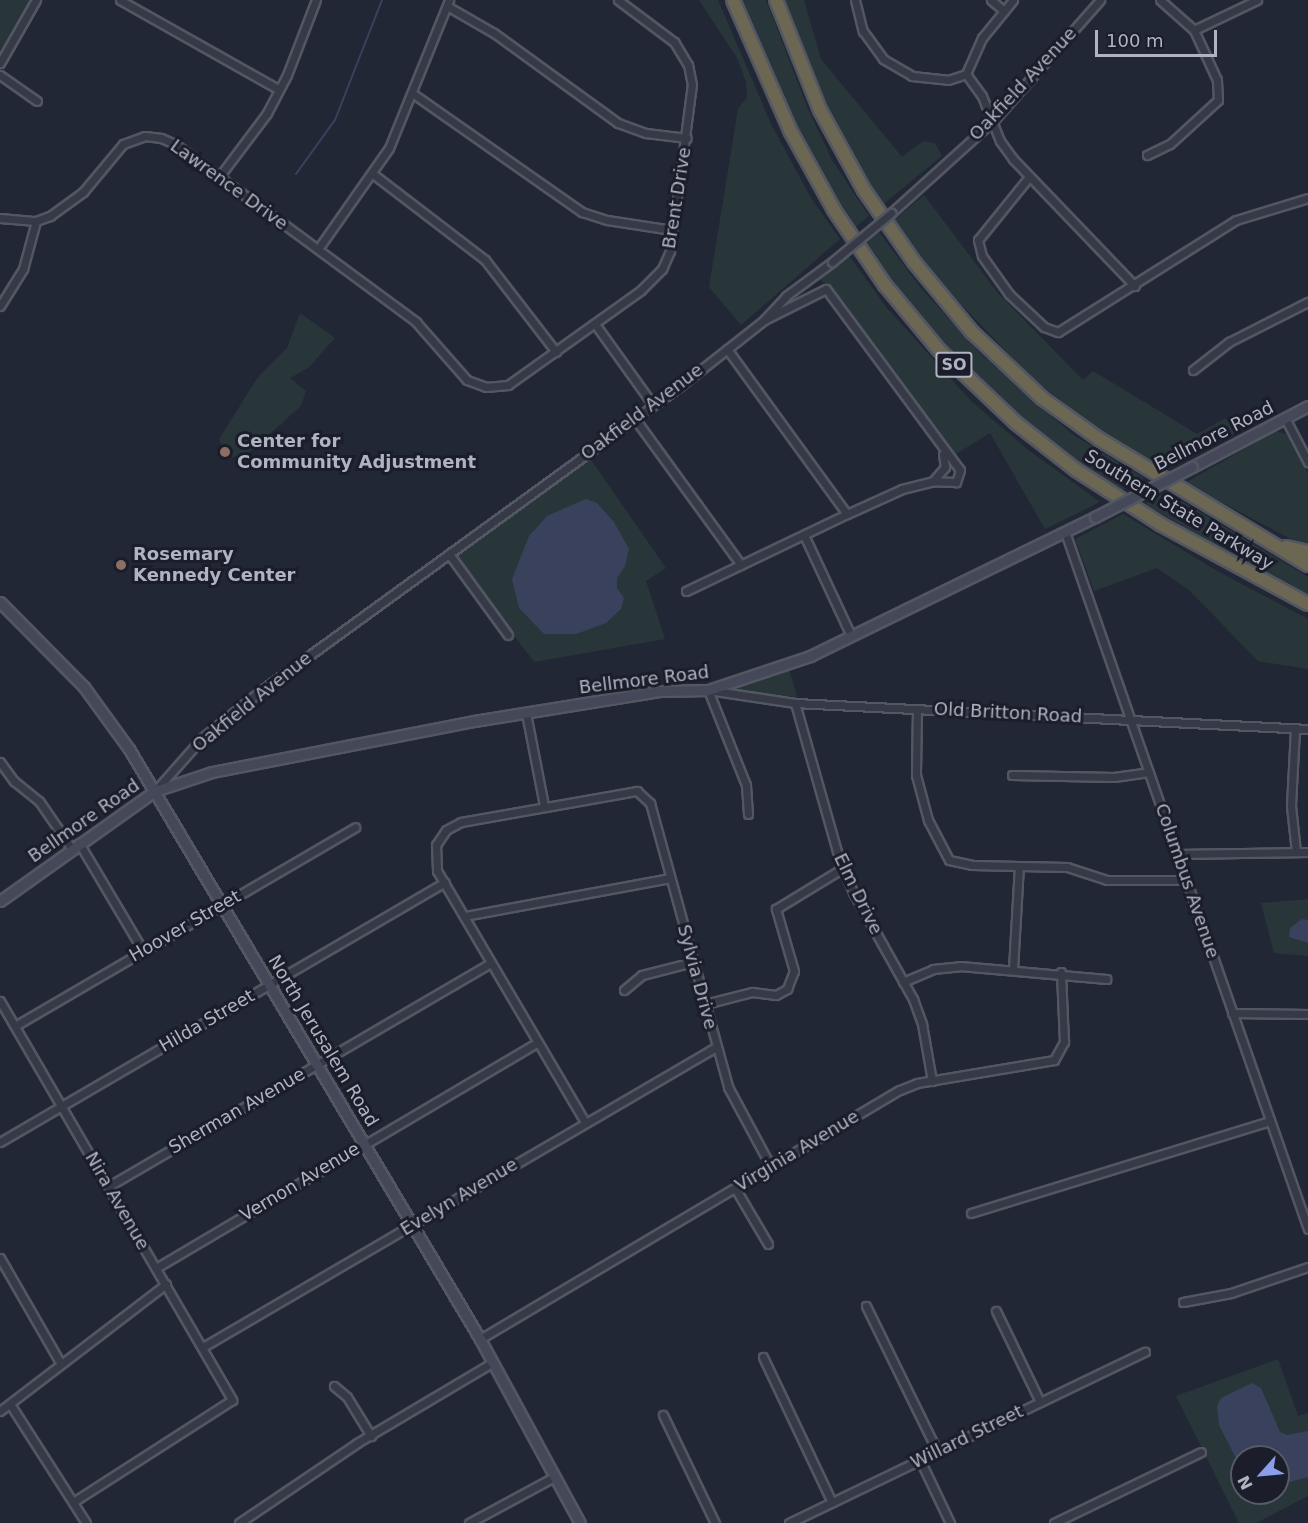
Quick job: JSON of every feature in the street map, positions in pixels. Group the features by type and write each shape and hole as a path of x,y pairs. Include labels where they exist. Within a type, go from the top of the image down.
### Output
{"highway":[{"name":"Southern State Parkway","path":"733,0 786,122 834,210 885,285 939,350 1016,423 1076,470 1169,529 1308,604"},
{"name":"Southern State Parkway","path":"776,0 820,110 864,190 914,262 972,332 1024,382 1099,440 1308,565"},
{"path":"1261,537 1308,552"}],"main road":[{"name":"Bellmore Road","path":"0,901 155,791 257,763 526,713 660,691 708,690 792,663 1065,532 1308,406"},
{"name":"North Jerusalem Road","path":"0,602 4,613 84,687 155,791 480,1339 580,1523"}],"street":[{"path":"0,63 36,0"},
{"path":"120,0 278,89"},
{"path":"219,177 267,113 316,0"},
{"name":"Brent Drive","path":"446,358 467,380 494,388 522,377 656,276 670,251 687,138 692,85 688,65 669,38 618,0"},
{"path":"855,0 863,31 883,59 912,76 948,80 966,74 979,45 1014,0"},
{"path":"991,0 1004,11"},
{"name":"Oakfield Avenue","path":"155,791 202,738 260,692 635,419 764,320 786,296 832,262 891,213 994,120 1100,0"},
{"path":"1147,155 1170,144 1218,100 1217,80 1194,30 1160,0"},
{"path":"1194,30 1257,0"},
{"path":"318,249 373,174 412,93 448,3 494,33 618,123 646,133 687,138"},
{"path":"966,74 994,120 1004,147 1029,177 1135,286"},
{"path":"0,75 37,101"},
{"path":"412,93 582,212 607,220 672,230"},
{"name":"Lawrence Drive","path":"0,218 36,221 70,205 113,153 135,138 153,136 168,140 416,322 446,358"},
{"path":"373,174 485,260 556,352"},
{"path":"1029,177 978,240 982,256 1009,294 1044,327 1058,332 1135,286 1236,220 1308,198"},
{"path":"0,306 23,269 36,221"},
{"path":"686,591 902,489 933,481 952,483 961,476 957,466 943,452 826,289 764,320"},
{"path":"1193,370 1229,342 1308,302"},
{"path":"595,324 653,405"},
{"path":"727,349 847,514"},
{"path":"1284,418 1308,462"},
{"path":"635,419 741,565"},
{"path":"933,481 945,467 943,452"},
{"name":"Columbus Avenue","path":"1065,532 1308,1229"},
{"path":"804,535 851,636"},
{"path":"449,554 508,635"},
{"path":"708,690 746,785 748,814"},
{"name":"Old Britton Road","path":"708,690 795,703 1308,729"},
{"name":"Elm Drive","path":"795,703 843,868 903,982 922,1024 932,1081"},
{"path":"917,709 916,776 942,850 949,860 960,863 1067,867 1107,880 1186,880"},
{"path":"526,713 544,807 456,824 446,830 436,845 434,860 491,963 585,1122"},
{"path":"1294,729 1291,806 1296,852"},
{"path":"0,762 14,781 39,801 76,846 143,951"},
{"path":"1011,775 1114,777 1149,772"},
{"name":"Sylvia Drive","path":"544,807 630,791 643,794 650,803 716,1047 733,1101 771,1167"},
{"name":"Hoover Street","path":"15,1026 355,827"},
{"path":"1177,854 1308,852"},
{"path":"1013,969 1019,866"},
{"path":"705,1004 752,992 776,995 787,989 794,971 776,909 843,868"},
{"path":"465,916 670,878"},
{"name":"Hilda Street","path":"0,1142 445,882"},
{"path":"624,990 642,975 693,962"},
{"name":"Sherman Avenue","path":"109,1186 491,963"},
{"path":"903,982 944,966 1061,972 1106,979"},
{"name":"Virginia Avenue","path":"480,1339 900,1090 932,1081 1054,1060 1064,1042 1061,972"},
{"name":"Nira Avenue","path":"0,1001 203,1347 232,1403 73,1502"},
{"path":"1233,1013 1308,1014"},
{"name":"Vernon Avenue","path":"156,1268 537,1042"},
{"name":"Evelyn Avenue","path":"203,1347 716,1047"},
{"path":"971,1213 1270,1121"},
{"path":"735,1188 768,1244"},
{"path":"0,1258 62,1364"},
{"path":"1183,1302 1231,1293 1308,1267"},
{"path":"0,1411 166,1284"},
{"path":"866,1306 937,1451"},
{"path":"996,1311 1040,1402"},
{"name":"Willard Street","path":"789,1523 1145,1352"},
{"path":"763,1357 832,1502"},
{"path":"239,1523 371,1436 492,1363"},
{"path":"334,1386 347,1397 371,1436"},
{"path":"10,1404 86,1523"},
{"path":"663,1415 715,1523"},
{"path":"1054,1523 1201,1452"},
{"path":"920,1460 950,1523"},
{"path":"469,1523 554,1477"}],"shaded area":[{"path":"0,0 32,0 0,56"},
{"path":"699,0 718,0 772,126 811,198 840,239 741,325 709,287 738,109 747,97 746,82 737,58"},
{"path":"738,0 766,0 808,109 832,160 869,216 853,229 801,142"},
{"path":"785,0 804,0 821,59 902,157 923,141 935,143 942,156 881,206 843,139 810,68"},
{"path":"924,195 997,292 1083,380 1093,371 1197,434 1235,413 1244,429 1158,470 1108,437 1033,379 954,297 891,223"},
{"path":"879,232 920,287 980,353 1072,434 1144,478 1120,491 1056,448 1002,403 908,306 865,244"},
{"path":"850,257 886,307 971,401 1027,449 1100,502 1045,529 990,433 956,454 829,286 819,279"},
{"path":"300,313 335,338 308,368 290,378 306,391 301,406 247,454 226,458 219,439 258,377 287,348"},
{"path":"1276,431 1288,435 1308,473 1308,548 1185,483"},
{"path":"589,457 666,568 646,581 665,639 534,662 454,555"},
{"path":"1167,492 1308,577 1308,597 1181,529 1183,526 1144,504"},
{"path":"1123,514 1219,572 1308,619 1308,669 1258,661 1189,590 1157,568 1094,591 1075,539"},
{"path":"789,669 797,697 721,689 755,680"},
{"path":"1308,899 1308,956 1274,953 1261,903"},
{"path":"1278,1359 1298,1416 1308,1413 1308,1496 1256,1523 1239,1523 1230,1505 1290,1505 1290,1445 1230,1445 1230,1505 1176,1396"}],"water":[{"path":"586,499 597,503 614,522 629,549 625,566 617,578 617,588 624,598 621,609 606,623 576,634 544,634 519,608 512,579 529,536 547,516"},
{"path":"1302,919 1308,920 1308,943 1289,937 1290,928"},
{"path":"1252,1383 1261,1388 1280,1432 1287,1435 1308,1431 1308,1477 1290,1482 1290,1445 1230,1447 1219,1425 1217,1406 1221,1398"}],"waterway":[{"path":"296,174 335,120 382,0"}],"place":[{"name":"Center for Community Adjustment","path":"225,452"},
{"name":"Rosemary Kennedy Center","path":"121,565"}]}
